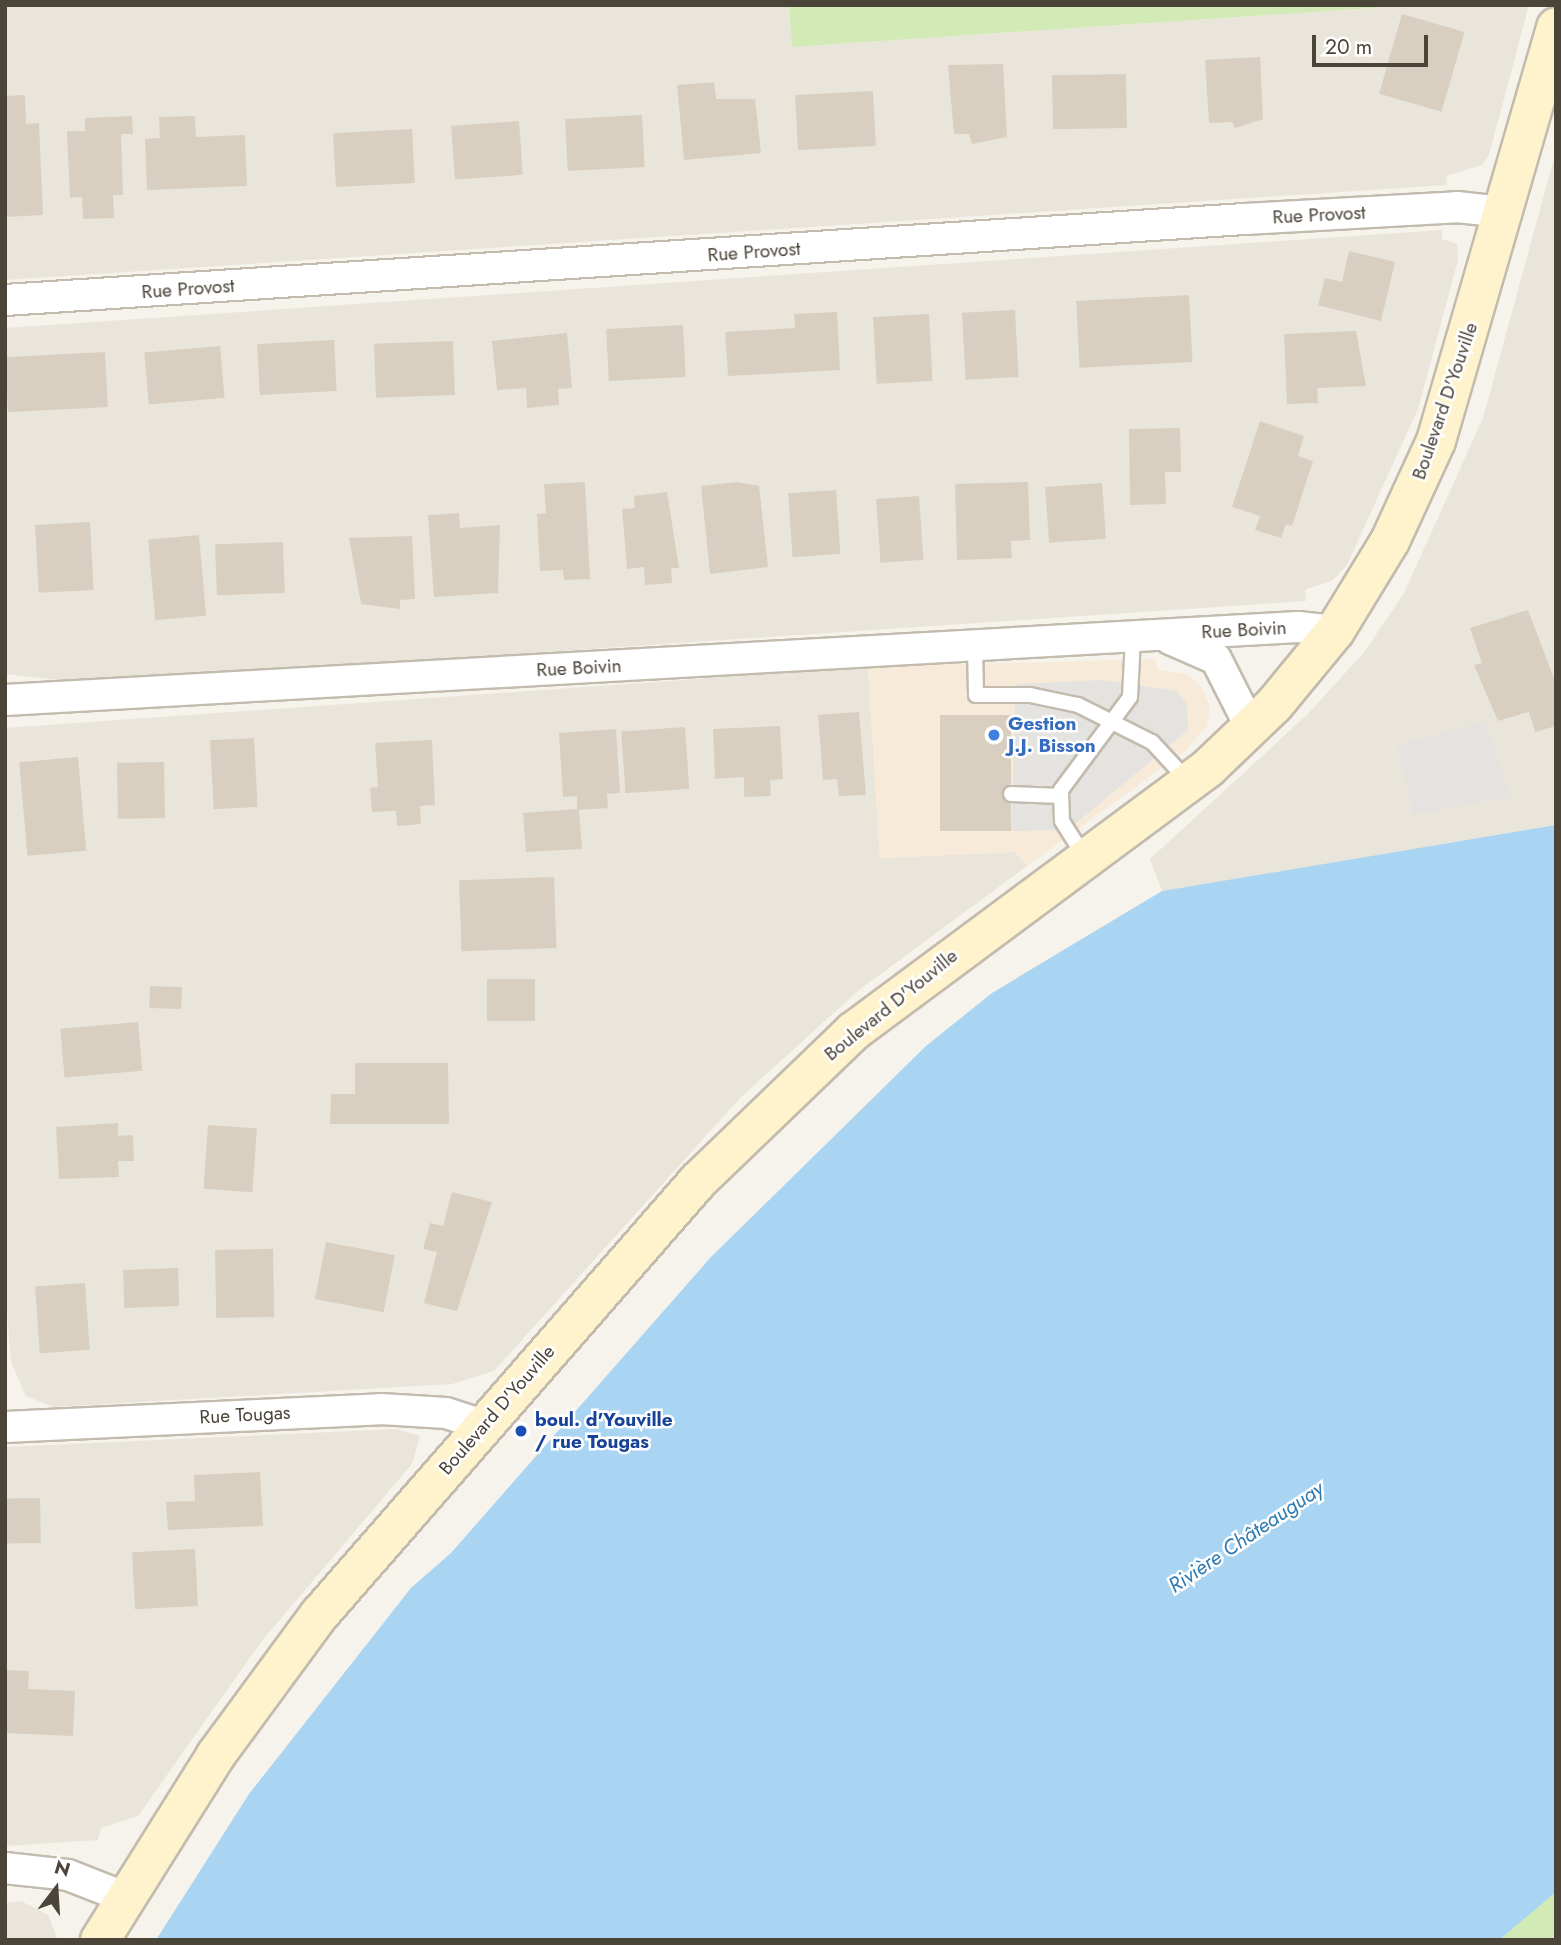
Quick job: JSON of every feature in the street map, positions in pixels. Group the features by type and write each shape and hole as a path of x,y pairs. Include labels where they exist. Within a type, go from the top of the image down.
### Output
{"street":[{"name":"Boulevard D'Youville","path":"100,1940 124,1897 279,1667 483,1425 666,1216 765,1114 932,969 1087,860 1190,783 1251,728 1335,631 1390,541 1436,441 1556,27"},
{"name":"Rue Provost","path":"5,300 1245,219 1457,207 1502,212"},
{"name":"Rue Boivin","path":"5,700 1316,626 1335,631"},
{"name":"Rue Boivin","path":"1143,637 1216,659 1251,728"},
{"name":"Rue Tougas","path":"5,1427 381,1409 446,1413 483,1425"},
{"path":"5,1868 68,1875 124,1897"}],"lane":[{"path":"1087,860 1062,821 1060,796 1076,762 1113,721 1132,689 1143,637"},
{"path":"975,646 976,695 1049,698 1113,721 1157,747 1190,783"},
{"path":"1011,794 1060,796"}],"shaded area":[{"path":"5,5 789,5 792,47 1418,5 1529,5 1489,155 1482,165 1446,176 1447,185 5,280"},
{"path":"1556,151 1556,825 1162,891 1150,859 1308,714 1365,651 1404,593 1483,418"},
{"path":"1442,230 1442,239 1457,244 1458,260 1418,409 1347,565 1333,580 1305,590 1306,601 83,683 5,674 5,328"},
{"path":"1156,659 1157,670 1187,674 1202,688 1210,708 1207,726 1185,751 1027,866 1015,852 880,858 868,667"},
{"path":"868,667 880,858 1016,852 1027,866 859,990 740,1098 494,1371 452,1384 54,1407 26,1396 11,1362 5,1288 5,728"},
{"path":"1102,680 1177,691 1187,704 1188,730 1068,830 1011,831 1016,684"},
{"path":"1486,721 1510,797 1413,815 1397,745"},
{"path":"397,1429 420,1436 412,1464 261,1642 138,1816 101,1828 98,1840 5,1846 5,1447"},
{"path":"21,1901 48,1915 58,1940 5,1940 5,1903"}],"green space":[{"path":"789,5 1418,5 792,47"},
{"path":"1556,1892 1556,1940 1499,1940 1512,1923"}],"water":[{"name":"Rivière Châteauguay","path":"1556,825 1556,1892 1499,1940 156,1940 249,1794 411,1588 451,1553 711,1257 926,1046 992,993 1162,891"}],"building":[{"path":"1402,14 1464,32 1442,112 1379,94"},
{"path":"1260,57 1263,119 1235,128 1232,122 1209,123 1205,60"},
{"path":"1003,64 1007,137 972,144 969,134 954,134 948,65"},
{"path":"1126,74 1127,128 1053,129 1052,75"},
{"path":"714,82 716,99 755,99 761,153 684,160 677,85"},
{"path":"873,91 876,146 798,150 795,95"},
{"path":"25,95 26,124 39,123 43,215 5,217 5,96"},
{"path":"642,115 645,167 568,171 565,119"},
{"path":"132,116 133,134 121,134 123,195 113,195 114,218 83,219 82,197 70,198 67,131 85,131 85,118"},
{"path":"195,116 196,137 245,135 247,186 147,190 145,139 160,138 159,117"},
{"path":"519,121 523,175 455,180 451,126"},
{"path":"412,129 415,183 336,187 333,133"},
{"path":"1349,251 1395,262 1381,321 1318,305 1325,278 1342,282"},
{"path":"1189,295 1193,362 1080,368 1076,301"},
{"path":"1015,310 1019,377 966,380 962,313"},
{"path":"837,312 840,370 728,376 725,332 795,328 794,314"},
{"path":"929,314 933,381 877,384 873,317"},
{"path":"683,325 686,377 609,381 606,329"},
{"path":"1356,331 1366,386 1317,388 1318,403 1287,404 1284,334"},
{"path":"567,333 572,388 558,389 559,405 527,408 526,388 497,390 492,341"},
{"path":"334,340 337,391 260,395 257,344"},
{"path":"453,341 455,395 376,398 374,344"},
{"path":"220,346 225,398 149,404 144,353"},
{"path":"105,352 108,407 8,412 5,357"},
{"path":"1260,421 1304,436 1298,456 1313,461 1292,526 1286,524 1281,538 1255,530 1260,516 1232,507"},
{"path":"1180,428 1181,472 1165,472 1166,504 1130,505 1129,429"},
{"path":"585,482 590,579 564,580 563,570 540,571 537,514 546,513 544,484"},
{"path":"737,482 759,486 768,567 710,574 701,486"},
{"path":"1028,482 1030,540 1011,541 1012,558 957,560 955,484"},
{"path":"1102,483 1106,539 1049,543 1045,487"},
{"path":"836,490 840,554 793,557 788,493"},
{"path":"667,492 679,568 671,568 672,583 645,585 644,567 627,569 622,509 635,508 634,496"},
{"path":"919,496 923,560 881,563 876,499"},
{"path":"459,513 460,528 500,525 498,593 434,597 428,515"},
{"path":"90,522 94,590 39,593 35,525"},
{"path":"199,535 206,616 155,620 148,539"},
{"path":"412,536 415,599 400,600 400,609 361,604 349,538"},
{"path":"283,542 285,593 217,595 215,544"},
{"path":"1528,610 1556,684 1556,726 1535,732 1529,712 1498,721 1474,665 1482,663 1470,628"},
{"path":"859,712 866,795 839,796 837,779 823,780 818,715"},
{"path":"940,715 1011,715 1011,831 940,831"},
{"path":"780,726 783,779 770,780 771,796 744,797 744,777 715,779 713,729"},
{"path":"685,727 689,789 625,793 621,731"},
{"path":"616,729 620,793 607,794 608,808 579,810 582,849 526,852 523,813 577,809 577,796 563,797 559,733"},
{"path":"254,738 258,807 214,809 210,740"},
{"path":"432,740 435,805 420,806 421,824 397,826 396,811 372,812 370,788 378,787 375,743"},
{"path":"78,757 86,851 27,856 19,762"},
{"path":"164,762 165,818 118,819 117,763"},
{"path":"554,877 556,948 462,951 459,880"},
{"path":"487,979 535,979 535,1021 487,1021"},
{"path":"150,986 182,987 181,1009 149,1008"},
{"path":"138,1022 142,1071 65,1078 60,1029"},
{"path":"355,1063 448,1063 449,1124 330,1124 331,1094 355,1094"},
{"path":"118,1123 118,1136 133,1135 134,1161 118,1161 119,1177 59,1179 56,1127"},
{"path":"208,1125 257,1128 252,1192 204,1189"},
{"path":"452,1192 492,1202 457,1311 424,1303 437,1252 423,1249 430,1223 443,1226"},
{"path":"326,1242 395,1255 384,1312 315,1299"},
{"path":"273,1249 274,1317 216,1318 215,1250"},
{"path":"178,1268 179,1306 124,1308 123,1270"},
{"path":"85,1283 90,1350 40,1353 35,1286"},
{"path":"260,1472 263,1526 168,1530 166,1502 195,1501 194,1475"},
{"path":"40,1498 41,1543 6,1544 5,1499"},
{"path":"195,1549 198,1606 135,1609 132,1552"},
{"path":"5,1670 29,1671 28,1689 75,1691 73,1736 5,1733"}],"place":[{"name":"Gestion J.J. Bisson","path":"994,735"},
{"name":"boul. d'Youville / rue Tougas","path":"521,1431"}]}
